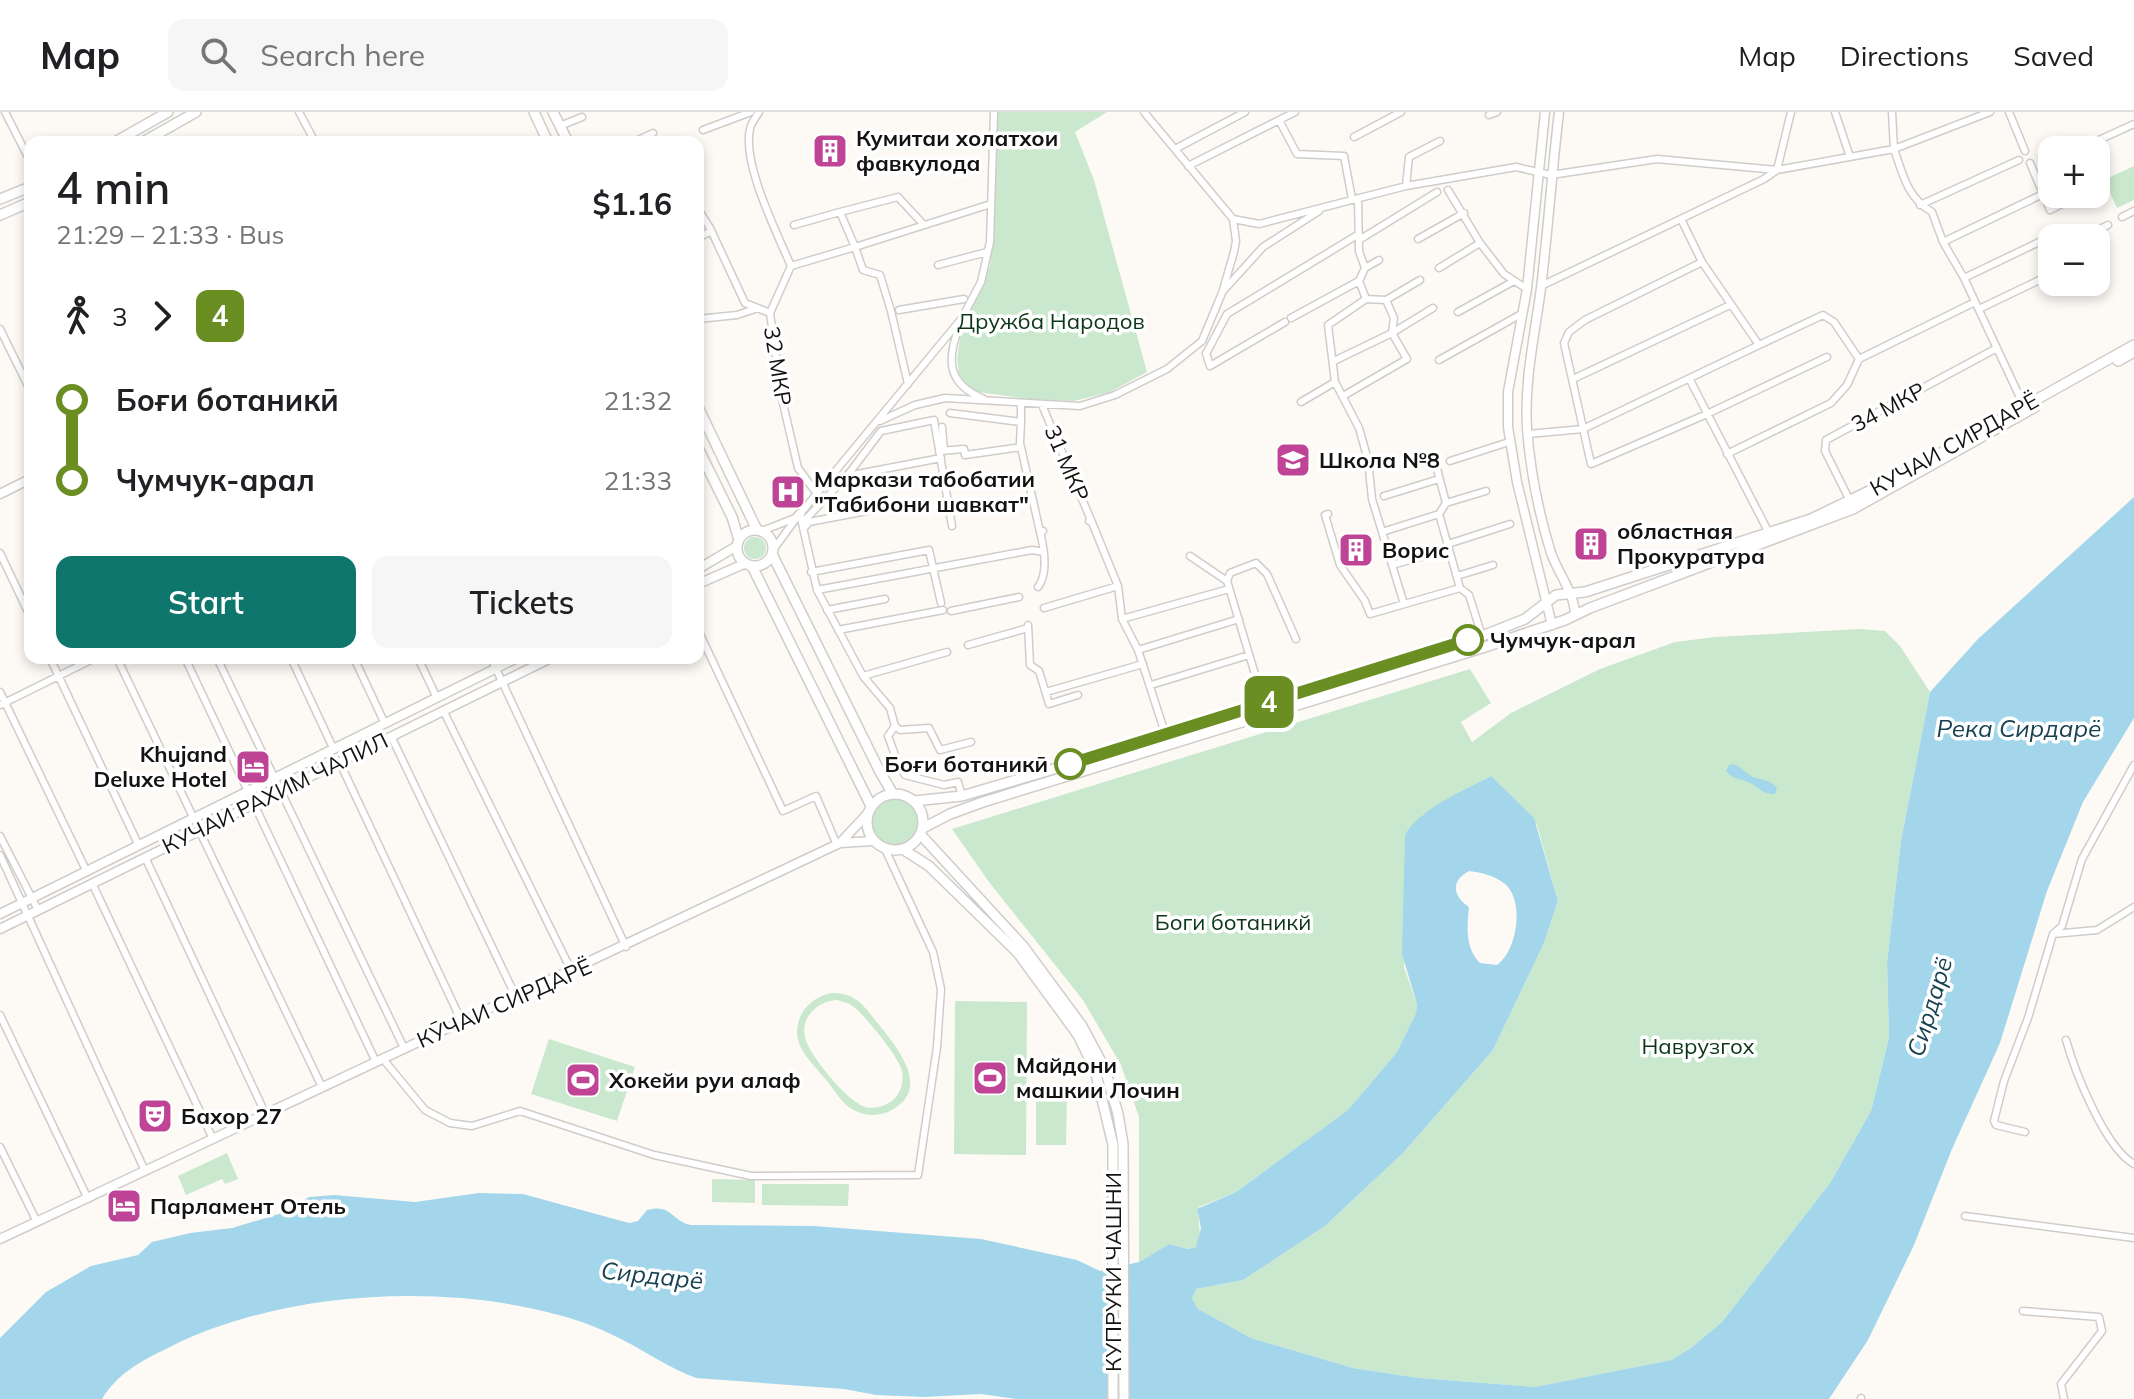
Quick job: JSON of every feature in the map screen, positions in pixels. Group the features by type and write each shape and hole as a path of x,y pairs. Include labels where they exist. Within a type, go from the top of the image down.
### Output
{"highway":[{"path":"126,136 168,112"},
{"path":"154,136 196,112"},
{"path":"534,112 545,136"},
{"path":"553,112 565,136"},
{"path":"0,199 24,189"},
{"path":"0,215 24,205"},
{"name":"КУЧАИ СИРДАРЁ","path":"1771,537 1850,501 2134,345"},
{"path":"914,801 962,796 1166,736 1482,636 1525,619 1556,595 1585,592 1771,537 1853,509 2134,352"},
{"path":"704,419 760,530 771,539 773,552 893,794"},
{"path":"704,460 732,517 739,556 749,565 861,782 870,810 868,832 873,841 885,849 904,850 929,866 1018,953 1078,1035 1095,1070 1118,1144"},
{"path":"738,543 746,532 760,530"},
{"path":"922,832 950,814 983,802 1552,625 1771,537"},
{"path":"749,565 762,565 773,552"},
{"path":"870,810 881,798 893,794 914,801 922,814 922,832 917,842 904,850"},
{"path":"922,832 1023,946 1082,1026 1105,1069 1118,1114 1124,1399"},
{"name":"КУПРУКИ ЧАШНИ","path":"1113,1399 1118,1144"}],"main road":[{"path":"1545,112 1524,313 1508,392 1509,442 1552,625"},
{"path":"1559,112 1527,394 1528,434 1548,543 1575,615"},
{"path":"0,494 24,482"},
{"path":"704,565 738,543"},
{"path":"704,582 749,565"},
{"name":"КУЧАИ РАХИМ ЧАЛИЛ","path":"0,914 504,664"},
{"name":"КУЧАИ РАХИМ ЧАЛИЛ","path":"0,929 539,664"},
{"path":"839,844 870,810"},
{"path":"839,844 873,841"},
{"name":"КӮЧАИ СИРДАРЁ","path":"88,1199 839,844"},
{"path":"0,1239 88,1199"}],"street":[{"path":"5,112 24,149"},
{"path":"145,112 151,122"},
{"path":"299,112 312,136"},
{"path":"703,130 751,112"},
{"path":"759,112 750,129 751,163 791,266 770,313"},
{"path":"991,401 962,388 952,368 953,343 981,282 987,252 994,112"},
{"path":"877,423 928,401 945,398 1080,406 1115,395 1167,369 1202,341 1222,293 1236,241 1233,219 1146,114 1155,112"},
{"path":"1175,149 1245,112"},
{"path":"1188,166 1295,112"},
{"path":"1354,137 1401,112"},
{"path":"1541,286 1777,170 1791,112"},
{"path":"1835,112 1850,157"},
{"path":"1892,112 1894,149 1909,192 1920,205 1932,212 1943,242 1964,278 2024,406"},
{"path":"1233,219 1259,224 1406,186 1516,167 1551,175 1657,159 1777,170 1894,149 1990,112"},
{"path":"2009,112 2025,151"},
{"path":"560,126 582,117"},
{"path":"1282,117 1297,154 1344,156 1355,198 1359,251 1365,268"},
{"path":"2108,136 2134,124"},
{"path":"647,136 653,133"},
{"path":"1406,186 1409,157 1440,141"},
{"path":"1920,205 2019,160"},
{"path":"2030,163 2038,182"},
{"path":"1448,190 1480,243 1504,274 1527,289"},
{"path":"1206,354 1227,314 1437,192"},
{"path":"1943,242 2038,196"},
{"path":"794,225 898,197 923,224"},
{"path":"1222,293 1263,247 1316,212 1355,198"},
{"path":"791,266 991,204"},
{"path":"2122,217 2134,211"},
{"path":"840,212 863,270 880,275 908,384"},
{"path":"1418,239 1464,213"},
{"name":"32 МКР","path":"704,219 745,303 770,313 782,399 798,468 817,494"},
{"path":"1681,219 1702,262 1759,345"},
{"path":"704,235 711,231"},
{"path":"1439,268 1480,243"},
{"path":"1964,278 2038,245"},
{"path":"938,265 987,252"},
{"path":"1202,341 1210,366 1359,281 1365,268 1379,260"},
{"path":"1702,262 1585,320 1569,332 1564,343 1591,464 1827,357"},
{"path":"1404,604 1372,499 1368,460 1359,428 1335,382 1328,325 1366,299 1386,300 1420,280"},
{"path":"1727,454 1831,403 1847,385 1859,359 2038,280"},
{"path":"1359,281 1366,299"},
{"path":"1458,312 1514,281"},
{"path":"899,310 964,299"},
{"path":"1343,396 1407,359 1392,333 1394,318 1386,300"},
{"path":"1573,379 1730,305"},
{"path":"704,318 737,315 758,308"},
{"path":"1334,361 1392,333 1433,308"},
{"path":"1439,360 1524,313"},
{"path":"1528,434 1583,429 1823,315 1834,322 1859,359"},
{"path":"962,318 817,494 801,521 817,590 863,676 890,708 895,726 900,730 929,728 940,750 971,742"},
{"path":"0,329 24,378"},
{"name":"34 МКР","path":"1850,501 1825,451 1826,440 1997,348"},
{"path":"1690,380 1771,537"},
{"path":"1301,402 1335,382"},
{"path":"928,401 941,453 952,526"},
{"path":"1021,403 1021,447 1044,552 1042,583 1038,587"},
{"name":"31 МКР","path":"1042,405 1118,586 1122,619 1138,650 1166,736"},
{"path":"950,413 1021,422"},
{"path":"773,552 847,476 881,431 934,420"},
{"path":"941,453 942,427"},
{"path":"1450,461 1509,442"},
{"path":"847,476 964,449 965,455 1021,447"},
{"path":"1436,465 1446,503"},
{"path":"1384,496 1439,479"},
{"path":"1382,532 1439,514 1446,503 1486,491"},
{"path":"760,530 872,510"},
{"path":"1439,514 1460,588 1469,595 1482,636"},
{"path":"1326,515 1340,565 1365,601 1370,614 1460,588"},
{"path":"1392,565 1510,524"},
{"path":"811,572 929,550 942,606 838,630"},
{"path":"817,590 1032,550 1044,552"},
{"path":"0,553 24,603"},
{"path":"1190,556 1228,585"},
{"path":"1264,704 1228,585 1230,573 1256,563 1267,574 1296,639"},
{"path":"1457,576 1493,565"},
{"path":"1122,619 1228,585"},
{"path":"1044,608 1118,586"},
{"path":"961,609 951,611 1019,597"},
{"path":"827,610 885,599"},
{"path":"1138,650 1239,619"},
{"path":"968,645 1028,627 1030,665 1039,671 1049,704 1078,695"},
{"path":"704,643 783,811 816,796 839,844"},
{"path":"863,676 947,652"},
{"path":"1151,685 1249,655"},
{"path":"53,664 139,846"},
{"path":"2,703 83,664"},
{"path":"120,664 194,819"},
{"path":"188,664 380,1061 425,1110 450,1123 472,1126 520,1111 654,1155 751,1176 918,1175 937,1047 941,989 933,952 885,849"},
{"path":"220,664 404,1048"},
{"path":"294,664 334,750"},
{"path":"357,664 385,724"},
{"path":"421,664 437,698"},
{"path":"494,664 626,947"},
{"path":"1046,692 1143,664"},
{"path":"0,692 2,703 87,872"},
{"path":"443,710 572,972"},
{"path":"895,726 888,736 905,775 944,785 958,782 962,796"},
{"path":"391,736 516,997"},
{"path":"339,761 462,1022"},
{"path":"880,772 898,763"},
{"path":"2025,1132 1996,1125 1994,1121 2004,1081 2028,1018 2053,934 2062,926 2082,859 2134,765"},
{"path":"199,830 322,1087"},
{"path":"0,836 27,901 28,915 145,1171"},
{"path":"0,855 27,901 38,910"},
{"path":"145,857 266,1115"},
{"path":"92,883 213,1139"},
{"path":"2053,934 2097,930 2134,907"},
{"path":"0,1015 88,1199"},
{"path":"2066,1040 2084,1094 2118,1149 2134,1164"},
{"path":"0,1147 37,1222"},
{"path":"1965,1216 2134,1238"},
{"path":"2023,1311 2099,1317 2102,1331 2061,1384 2064,1399"}],"green space":[{"name":"Дружба Народов","path":"997,112 1107,112 1075,132 1094,180 1147,372 1110,392 1074,401 1029,399 978,392 966,384 959,373 957,360 961,331 990,266"},
{"path":"2134,166 2134,200 2117,208 2110,193 2110,177"},
{"path":"755,537 763,540 766,548 763,556 755,559 747,556 744,548 747,540"},
{"name":"Наврузгох","path":"1859,629 1885,631 1900,646 1930,692 1901,841 1887,962 1889,1038 1871,1111 1830,1183 1722,1322 1671,1360 1535,1387 1419,1378 1353,1368 1251,1338 1198,1309 1192,1298 1196,1289 1243,1280 1325,1226 1403,1153 1493,1050 1544,943 1558,901 1537,825 1491,776 1422,815 1404,967 1417,1004 1416,1013 1397,1052 1348,1110 1236,1192 1199,1207 1196,1247 1188,1249 1169,1244 1139,1262 1139,1117 1121,1065 1083,1000 989,882 952,829 1470,669 1491,703 1461,722 1472,742 1511,713 1600,669 1675,642"},
{"path":"895,799 912,806 919,823 912,840 895,847 878,840 871,823 878,806"},
{"path":"841,994 859,1002 903,1058 910,1082 908,1093 901,1103 888,1112 869,1115 849,1107 801,1048 797,1030 802,1013 822,996","holes":["837,1000 850,1004 859,1012 900,1065 903,1075 901,1087 896,1097 885,1105 870,1108 853,1100 825,1071 807,1043 805,1027 810,1013 822,1004"]},
{"name":"Майдони машкии Лочин","path":"955,1001 1027,1002 1026,1155 954,1154"},
{"name":"Хокейи руи алаф","path":"549,1039 635,1067 617,1121 531,1094"},
{"path":"1036,1088 1067,1089 1066,1145 1036,1145"},
{"path":"227,1153 238,1179 225,1184 222,1179 186,1195 178,1176"},
{"path":"712,1179 755,1180 755,1203 712,1202"},
{"path":"762,1184 849,1184 848,1206 762,1205"}],"water":[{"name":"Река Сирдарё","path":"2134,497 2134,718 2083,802 2047,891 2000,1043 1952,1149 1914,1245 1868,1340 1829,1399 1016,1399 981,1394 924,1397 876,1395 844,1389 696,1378 612,1335 566,1317 502,1303 404,1296 354,1298 304,1305 210,1329 139,1363 115,1382 102,1399 0,1399 0,1338 46,1292 91,1266 138,1255 152,1242 232,1228 279,1214 309,1197 334,1195 415,1202 479,1193 523,1194 629,1223 638,1221 647,1210 655,1208 667,1211 691,1225 814,1226 981,1239 1077,1260 1100,1271 1139,1262 1169,1244 1188,1249 1196,1247 1201,1228 1197,1209 1236,1192 1348,1110 1397,1052 1416,1013 1417,1004 1402,954 1405,835 1432,809 1491,776 1534,818 1558,901 1544,943 1493,1050 1403,1153 1325,1226 1243,1280 1196,1289 1192,1298 1198,1309 1251,1338 1353,1368 1419,1378 1535,1387 1671,1360 1722,1322 1830,1183 1871,1111 1889,1038 1887,962 1901,841 1930,692 1978,639","holes":["1469,871 1501,881 1515,902 1514,938 1510,949 1497,965 1480,963 1469,944 1469,907 1460,899 1456,889 1458,880"]},
{"path":"1733,764 1751,776 1771,783 1777,788 1775,794 1731,776 1726,771"}],"bus line":[{"name":"4","path":"1070,764 1468,640"}],"place":[{"name":"Кумитаи холатхои фавкулода","path":"830,151"},
{"name":"Школа №8","path":"1293,460"},
{"name":"Маркази табобатии \"Табибони шавкат\"","path":"788,492"},
{"name":"областная Прокуратура","path":"1591,544"},
{"name":"Ворис","path":"1356,550"},
{"name":"Чумчук-арал","path":"1468,640"},
{"name":"Боғи ботаникӣ","path":"1070,764"},
{"name":"Khujand Deluxe Hotel","path":"253,767"},
{"name":"Майдони машкии Лочин","path":"990,1078"},
{"name":"Хокейи руи алаф","path":"583,1080"},
{"name":"Бахор 27","path":"155,1116"},
{"name":"Парламент Отель","path":"124,1206"}],"park label":[{"name":"Боги ботаникй","path":"1233,922"}],"water label":[{"name":"Сирдарё","path":"1930,1007"},
{"name":"Сирдарё","path":"652,1276"}]}
